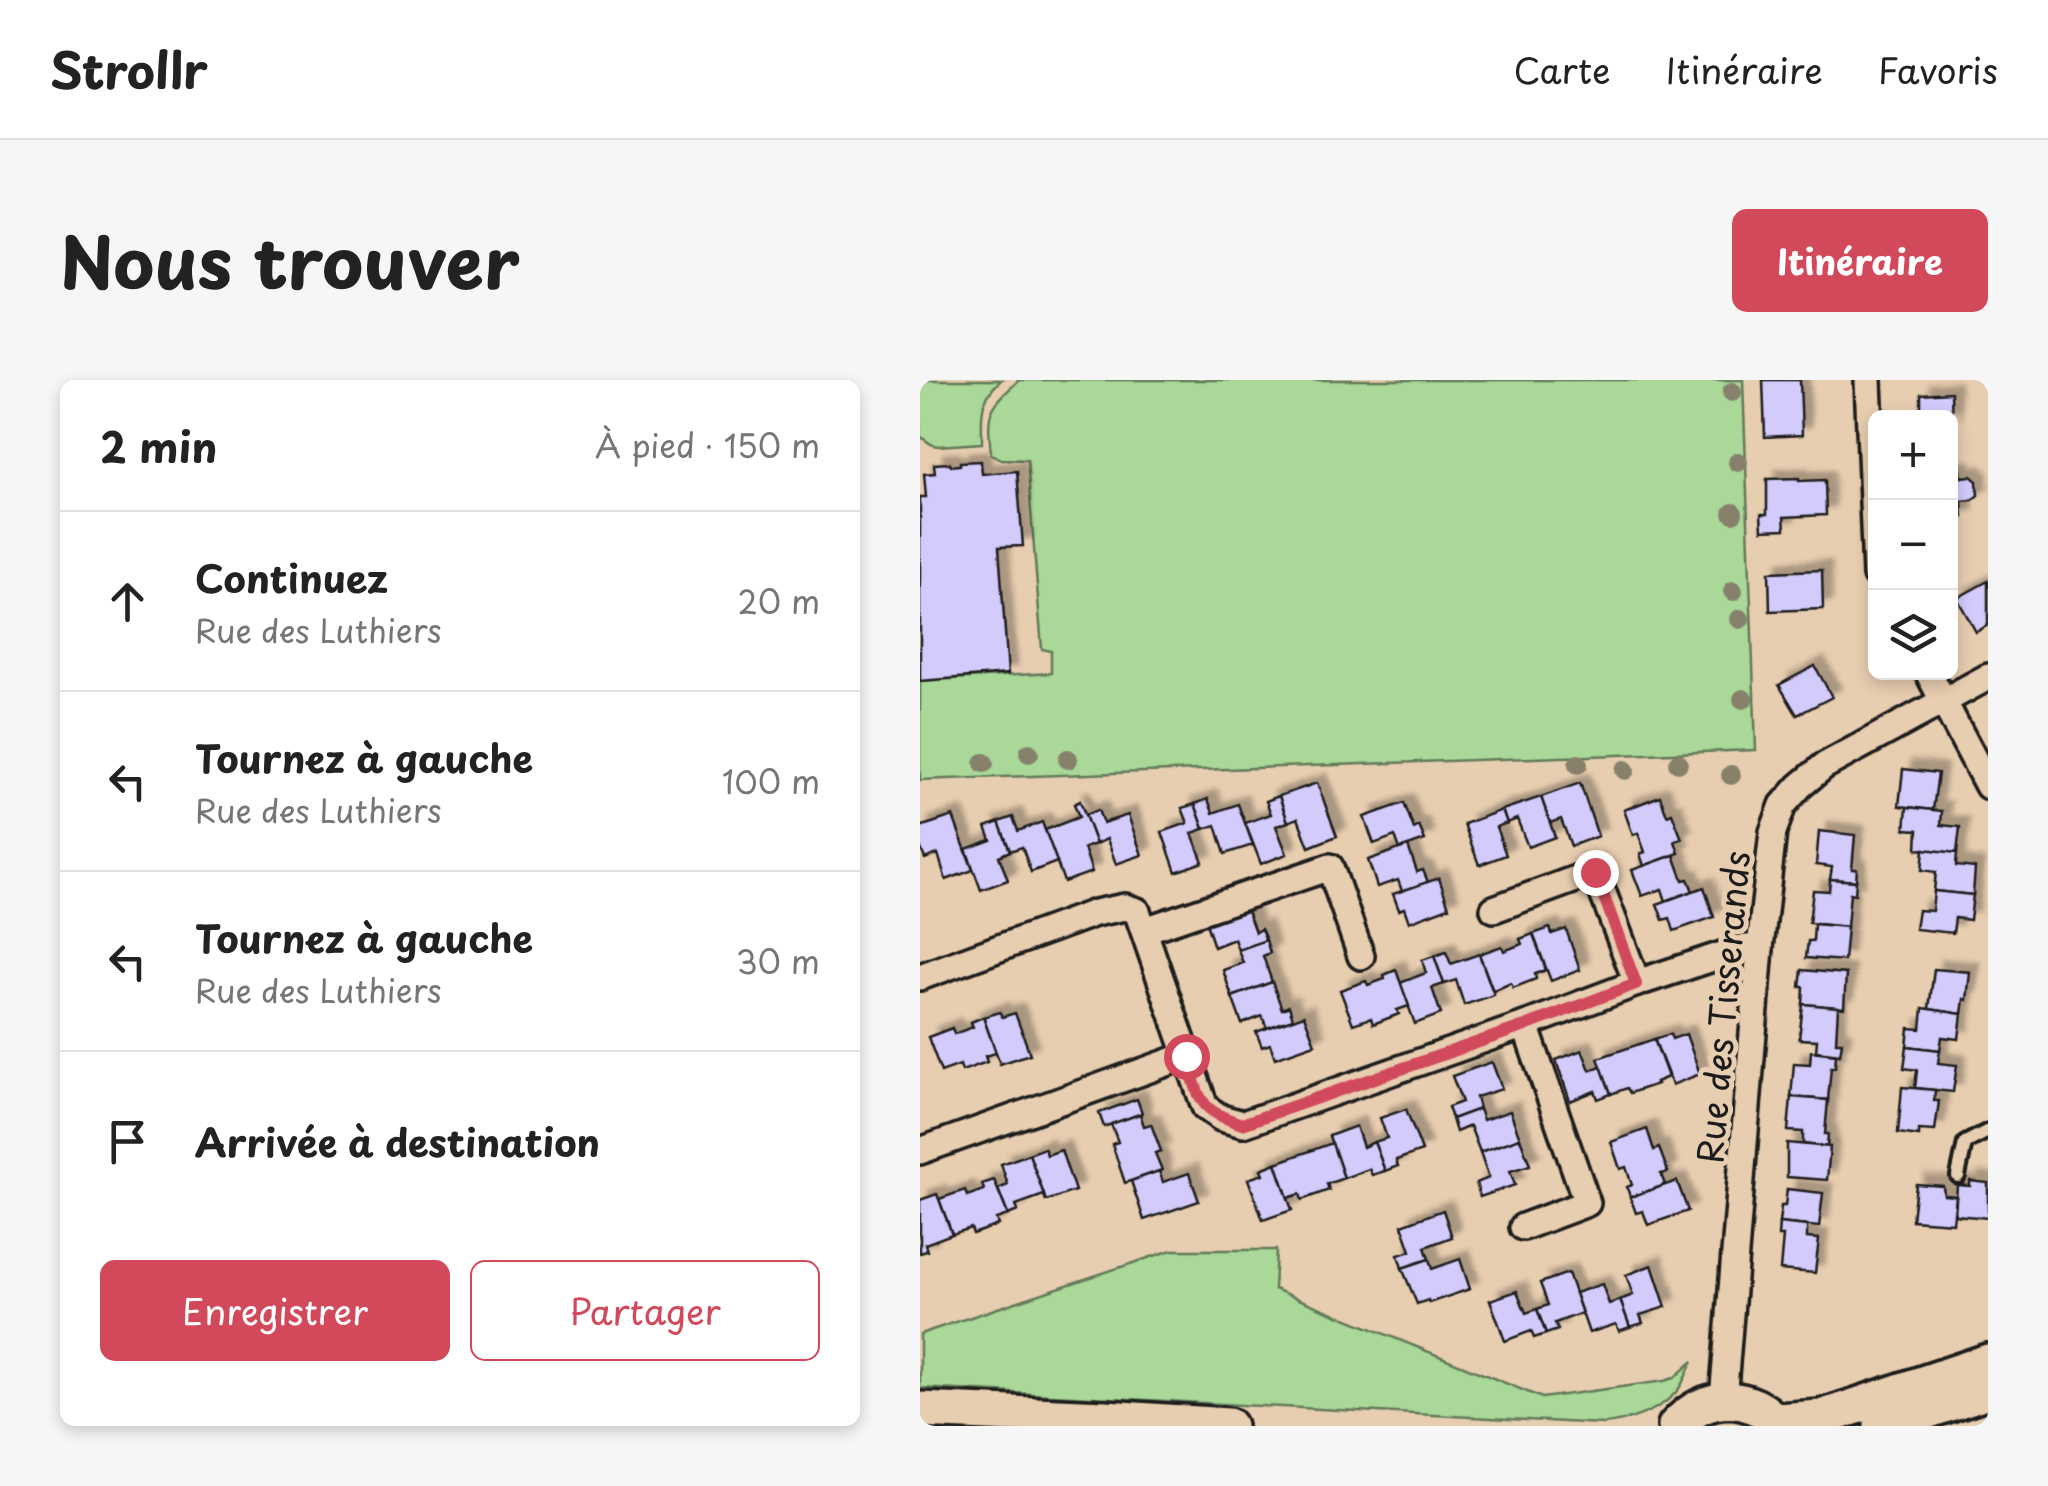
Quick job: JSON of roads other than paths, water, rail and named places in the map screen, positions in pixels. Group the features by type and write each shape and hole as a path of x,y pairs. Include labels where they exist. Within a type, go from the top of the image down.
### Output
{"main road":[{"path":"1676,1426 1692,1410 1723,1400 1752,1404 1778,1424 1820,1418 1988,1362"},
{"path":"1882,1426 1988,1390"},
{"path":"920,1400 1044,1416"},
{"path":"920,1410 1228,1426"}],"street":[{"path":"1868,380 1873,500"},
{"name":"Rue des Tisserands","path":"1723,1400 1769,853 1783,804 1824,766 1988,676"},
{"path":"1932,680 1988,786"},
{"path":"1145,930 1330,867 1361,956"},
{"path":"1494,909 1595,872 1636,984"},
{"path":"920,977 1113,908 1137,911 1204,1107 1221,1118 1242,1124 1636,984 1743,948 1760,948"},
{"path":"1523,1227 1587,1203 1525,1026"},
{"path":"920,1150 1186,1056"}],"lane":[{"path":"1958,1176 1965,1143 1988,1132"}]}
